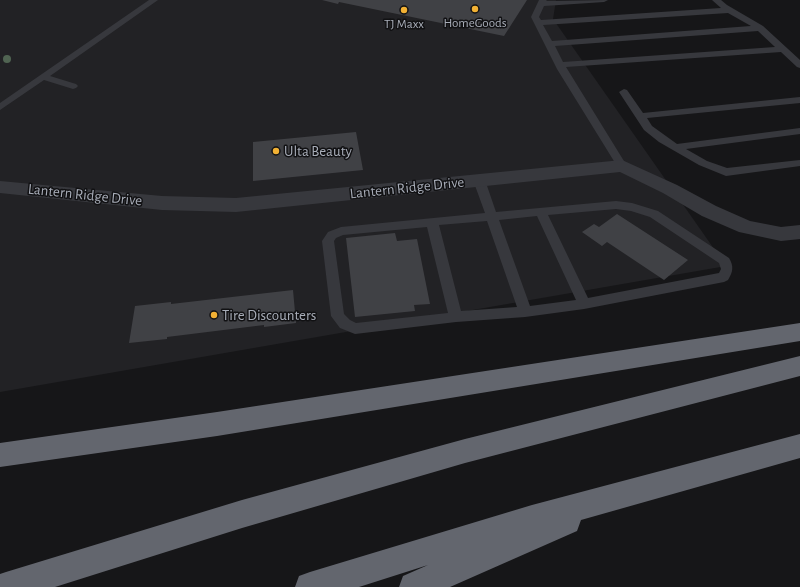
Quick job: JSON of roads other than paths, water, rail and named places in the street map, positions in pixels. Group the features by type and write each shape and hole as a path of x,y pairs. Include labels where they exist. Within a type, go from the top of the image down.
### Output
{"highway":[{"path":"0,455 217,424 800,332"},
{"path":"6,587 242,514 465,451 800,366"},
{"path":"310,587 524,521 800,446"},
{"path":"414,587 644,488"}],"street":[{"name":"Lantern Ridge Drive","path":"0,187 162,203 236,205 622,166"},
{"path":"622,166 670,189 709,211 746,227 781,234 800,232"}],"lane":[{"path":"0,107 154,0"},
{"path":"604,0 542,2 535,17 560,66 622,166"},
{"path":"716,0 729,10 760,28 800,65"},
{"path":"538,23 729,10"},
{"path":"549,44 760,28"},
{"path":"560,66 783,49"},
{"path":"43,77 73,86"},
{"path":"624,92 648,128 663,140 703,163 726,172 800,163"},
{"path":"640,116 800,100"},
{"path":"675,147 800,131"},
{"path":"479,180 525,312"},
{"path":"616,205 632,207 654,214 725,261 727,269 724,277 584,304 525,312 456,317 355,329 345,324 338,316 328,241 332,235 341,231 541,212 616,205"},
{"path":"541,212 584,304"},
{"path":"432,222 456,317"}],"place":[{"name":"HomeGoods","path":"475,9"},
{"name":"TJ Maxx","path":"404,10"},
{"name":"Ulta Beauty","path":"276,151"},
{"name":"Tire Discounters","path":"214,315"}]}
